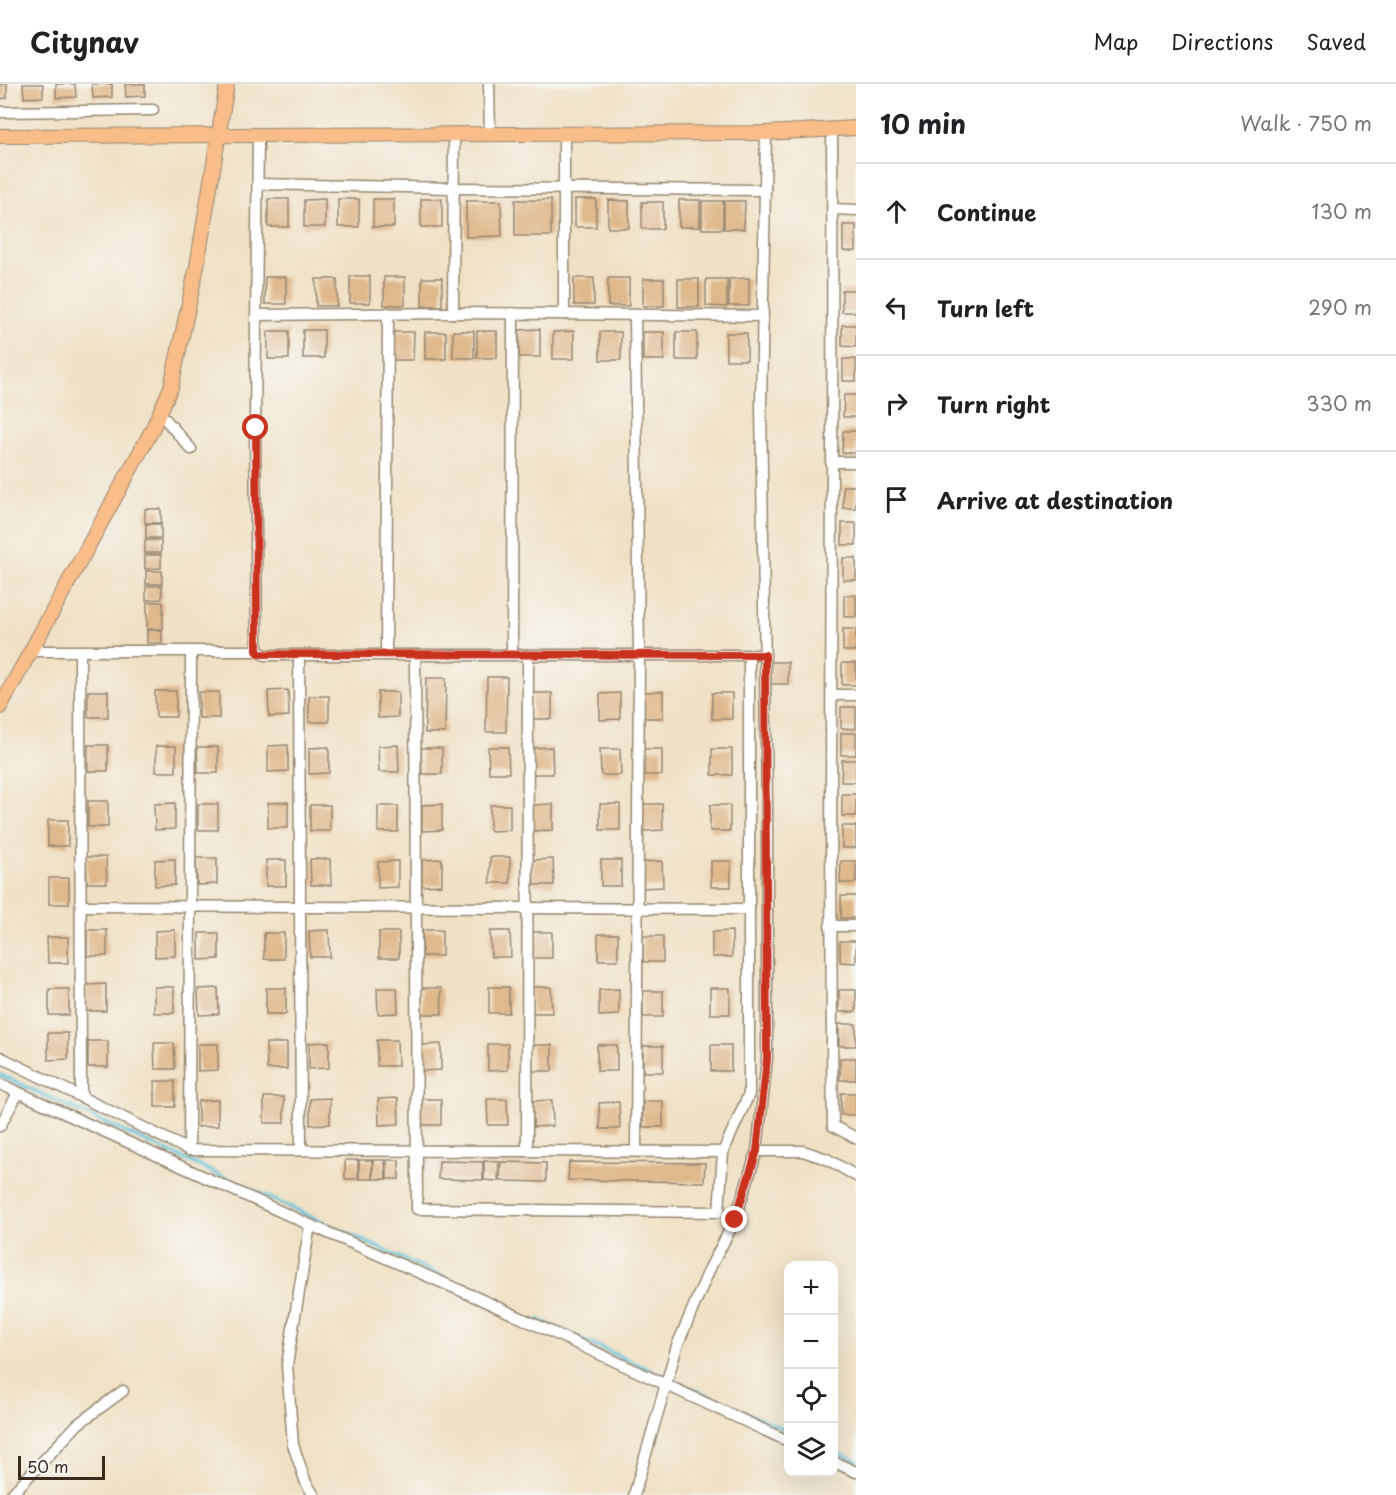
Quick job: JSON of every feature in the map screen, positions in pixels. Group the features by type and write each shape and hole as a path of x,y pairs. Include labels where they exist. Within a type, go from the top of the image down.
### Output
{"main road":[{"path":"0,707 160,413 171,387 195,277 227,84"},
{"path":"0,136 218,137 766,133 856,128"}],"street":[{"path":"489,84 490,134"},
{"path":"0,112 153,110"},
{"path":"832,129 830,926 833,1126 856,1138"},
{"path":"564,133 564,314"},
{"path":"634,1495 677,1346 710,1268 735,1220 757,1151 767,1059 761,417 766,133"},
{"path":"453,313 454,134"},
{"path":"257,651 255,423 258,136"},
{"path":"258,184 765,190"},
{"path":"833,209 856,210"},
{"path":"257,315 513,313 763,316"},
{"path":"512,655 513,313"},
{"path":"386,655 388,314"},
{"path":"635,315 639,655 636,1151"},
{"path":"160,413 191,449"},
{"path":"831,462 856,462"},
{"path":"31,651 257,651 265,655 765,655"},
{"path":"80,651 81,1097"},
{"path":"189,1150 191,651"},
{"path":"299,655 301,1150"},
{"path":"415,655 417,1209 719,1212 723,1152 749,1094 749,656"},
{"path":"527,1151 528,655"},
{"path":"832,695 856,695"},
{"path":"81,906 749,909"},
{"path":"830,926 856,926"},
{"path":"0,1057 189,1150 723,1152"},
{"path":"0,1084 310,1225 480,1299 784,1439"},
{"path":"0,1126 18,1093"},
{"path":"757,1151 803,1151 827,1159 856,1176"},
{"path":"310,1225 287,1365 294,1445 306,1483 314,1495"},
{"path":"11,1495 78,1424 123,1391"},
{"path":"838,1464 856,1472"}],"building":[{"path":"0,84 7,84 7,98 0,99"},
{"path":"23,84 43,84 43,97 24,98"},
{"path":"56,84 75,84 76,97 56,98"},
{"path":"92,84 112,84 112,97 93,98"},
{"path":"125,84 145,84 145,96 126,97"},
{"path":"268,199 289,199 289,227 268,227"},
{"path":"325,199 325,227 304,227 304,200"},
{"path":"338,199 359,199 359,227 338,227"},
{"path":"373,199 394,199 394,227 373,227"},
{"path":"421,199 442,199 442,227 421,227"},
{"path":"575,199 596,199 596,227 575,227"},
{"path":"515,200 551,200 551,236 515,236"},
{"path":"608,200 629,201 629,228 608,228"},
{"path":"679,200 700,200 700,227 679,227"},
{"path":"466,201 501,201 502,236 466,237"},
{"path":"702,201 723,201 723,229 702,229"},
{"path":"724,201 745,201 744,229 724,229"},
{"path":"642,202 663,202 663,229 642,229"},
{"path":"843,225 856,225 856,251 843,251"},
{"path":"350,276 370,276 370,303 350,303"},
{"path":"265,277 286,277 286,304 265,304"},
{"path":"384,277 405,277 405,305 384,305"},
{"path":"422,278 442,278 442,306 422,306"},
{"path":"574,278 594,278 594,305 574,305"},
{"path":"608,278 629,278 629,306 608,306"},
{"path":"749,278 749,306 729,306 729,279"},
{"path":"316,279 337,279 337,306 316,306"},
{"path":"643,279 664,279 664,306 643,306"},
{"path":"678,279 699,279 699,307 678,307"},
{"path":"706,279 727,279 727,307 706,306"},
{"path":"842,290 856,290 856,312 842,312"},
{"path":"842,325 856,325 856,347 842,346"},
{"path":"540,329 540,357 519,357 519,330"},
{"path":"303,330 324,330 324,358 303,358"},
{"path":"268,331 289,331 289,359 268,359"},
{"path":"453,331 474,331 474,358 453,358"},
{"path":"477,331 497,331 497,358 477,358"},
{"path":"574,331 574,359 553,359 553,332"},
{"path":"393,332 414,332 413,360 393,360"},
{"path":"425,332 446,332 446,359 425,359"},
{"path":"600,332 621,332 621,360 600,360"},
{"path":"643,332 664,332 664,360 643,360"},
{"path":"676,332 697,332 697,360 676,360"},
{"path":"726,333 747,333 747,360 726,360"},
{"path":"843,359 856,359 856,381 843,381"},
{"path":"844,395 856,395 856,417 843,417"},
{"path":"843,431 856,431 856,453 842,453"},
{"path":"843,486 856,486 856,508 843,508"},
{"path":"145,509 161,509 161,523 145,523"},
{"path":"842,523 856,523 856,545 842,545"},
{"path":"146,524 161,524 161,538 146,538"},
{"path":"145,540 161,540 161,553 145,553"},
{"path":"145,555 161,555 161,568 145,569"},
{"path":"843,558 856,558 856,580 843,580"},
{"path":"146,571 162,571 162,584 146,584"},
{"path":"146,586 162,586 162,599 146,600"},
{"path":"844,595 856,595 856,617 844,617"},
{"path":"147,602 163,602 163,629 147,629"},
{"path":"843,629 856,629 856,651 843,651"},
{"path":"147,630 162,630 162,643 147,643"},
{"path":"764,662 788,662 788,684 764,684"},
{"path":"842,663 856,663 856,685 842,685"},
{"path":"487,677 507,677 506,732 486,732"},
{"path":"426,678 446,678 445,733 425,733"},
{"path":"288,690 289,716 269,717 268,691"},
{"path":"88,691 108,691 108,717 88,717"},
{"path":"155,691 176,691 176,717 156,717"},
{"path":"663,691 663,718 643,718 643,692"},
{"path":"199,692 219,692 219,718 199,718"},
{"path":"378,692 398,692 398,717 378,718"},
{"path":"532,693 552,693 552,719 532,719"},
{"path":"620,693 620,719 600,720 600,694"},
{"path":"712,693 732,693 732,719 712,719"},
{"path":"309,696 329,696 329,722 309,722"},
{"path":"841,707 856,707 856,729 841,728"},
{"path":"841,733 856,733 856,755 841,755"},
{"path":"88,745 108,745 108,771 88,771"},
{"path":"288,745 288,771 268,772 268,746"},
{"path":"398,745 399,772 379,772 378,746"},
{"path":"156,746 176,746 176,772 156,772"},
{"path":"197,747 218,747 218,773 198,773"},
{"path":"329,747 329,773 309,774 309,748"},
{"path":"488,747 508,747 509,773 489,773"},
{"path":"552,747 553,774 533,774 532,748"},
{"path":"421,748 442,748 442,774 422,774"},
{"path":"600,749 620,749 621,775 601,775"},
{"path":"642,749 662,749 662,775 642,775"},
{"path":"712,749 732,749 732,775 712,775"},
{"path":"842,760 856,760 856,782 841,782"},
{"path":"842,794 856,794 856,816 842,816"},
{"path":"88,801 108,801 108,827 88,827"},
{"path":"288,802 288,828 268,828 268,803"},
{"path":"175,803 175,829 155,830 154,804"},
{"path":"198,804 218,804 218,830 198,830"},
{"path":"442,804 442,830 422,831 422,805"},
{"path":"553,804 553,830 533,831 533,805"},
{"path":"600,804 620,804 620,830 600,830"},
{"path":"642,804 662,804 663,830 643,831"},
{"path":"310,805 330,805 330,831 310,831"},
{"path":"490,805 510,805 510,830 490,831"},
{"path":"710,805 730,805 730,831 710,831"},
{"path":"378,806 398,806 398,832 378,832"},
{"path":"48,820 68,820 68,846 48,846"},
{"path":"842,826 856,826 856,848 842,848"},
{"path":"86,857 106,857 107,883 87,883"},
{"path":"490,857 510,857 510,883 490,883"},
{"path":"196,858 217,858 217,884 197,885"},
{"path":"175,859 175,885 155,886 155,860"},
{"path":"310,859 330,859 331,885 311,885"},
{"path":"442,859 442,885 422,886 422,860"},
{"path":"553,859 554,885 534,885 533,860"},
{"path":"266,860 286,860 286,886 266,886"},
{"path":"601,860 621,860 621,886 601,886"},
{"path":"398,861 398,887 378,888 378,862"},
{"path":"662,861 663,887 643,888 642,862"},
{"path":"711,861 731,861 731,887 711,887"},
{"path":"841,861 856,861 856,883 840,883"},
{"path":"49,878 69,878 69,904 49,904"},
{"path":"841,896 856,896 856,918 841,918"},
{"path":"87,930 107,930 107,956 87,956"},
{"path":"175,930 175,956 155,957 155,931"},
{"path":"329,930 330,957 310,957 309,931"},
{"path":"422,930 442,930 442,956 422,956"},
{"path":"490,931 510,931 511,957 491,957"},
{"path":"732,931 732,957 712,957 712,932"},
{"path":"379,932 399,932 399,958 379,958"},
{"path":"531,932 552,932 552,958 532,958"},
{"path":"199,933 219,933 219,959 199,960"},
{"path":"264,933 284,933 284,959 264,959"},
{"path":"598,934 618,934 618,960 598,960"},
{"path":"643,936 663,936 663,962 643,962"},
{"path":"47,937 68,937 68,963 48,963"},
{"path":"840,941 856,941 856,963 840,962"},
{"path":"106,984 106,1011 86,1011 86,985"},
{"path":"154,987 174,987 174,1013 154,1013"},
{"path":"489,987 509,987 509,1013 489,1013"},
{"path":"531,987 551,987 552,1013 532,1013"},
{"path":"218,988 219,1014 199,1015 198,989"},
{"path":"266,988 286,988 286,1014 266,1014"},
{"path":"377,988 397,988 398,1013 378,1014"},
{"path":"421,988 441,988 442,1014 422,1014"},
{"path":"710,988 730,988 730,1014 710,1014"},
{"path":"49,989 69,989 69,1015 49,1015"},
{"path":"619,989 619,1015 599,1016 599,990"},
{"path":"839,990 856,990 856,1012 839,1012"},
{"path":"643,991 663,991 663,1017 643,1017"},
{"path":"839,1024 856,1024 856,1046 839,1046"},
{"path":"48,1033 68,1033 68,1059 48,1060"},
{"path":"377,1040 397,1040 398,1066 377,1066"},
{"path":"88,1041 108,1041 108,1067 88,1067"},
{"path":"329,1042 329,1068 309,1069 309,1043"},
{"path":"154,1043 174,1043 175,1069 155,1069"},
{"path":"266,1043 287,1043 287,1069 267,1069"},
{"path":"198,1044 218,1044 218,1070 198,1071"},
{"path":"441,1044 441,1070 421,1071 421,1045"},
{"path":"488,1044 508,1044 508,1070 488,1071"},
{"path":"532,1045 552,1045 552,1071 532,1071"},
{"path":"597,1045 617,1045 617,1071 597,1071"},
{"path":"711,1045 731,1045 731,1071 711,1071"},
{"path":"643,1046 663,1046 663,1072 643,1072"},
{"path":"840,1058 856,1058 856,1080 840,1080"},
{"path":"155,1081 175,1081 175,1107 155,1107"},
{"path":"841,1093 856,1093 856,1115 841,1115"},
{"path":"264,1097 284,1097 284,1123 264,1123"},
{"path":"330,1098 330,1124 310,1125 310,1099"},
{"path":"398,1098 399,1124 379,1125 378,1099"},
{"path":"421,1099 441,1099 441,1125 421,1125"},
{"path":"487,1099 507,1099 508,1125 488,1125"},
{"path":"218,1100 218,1126 198,1127 198,1101"},
{"path":"552,1100 553,1126 533,1127 532,1101"},
{"path":"643,1101 663,1101 663,1127 643,1127"},
{"path":"619,1102 620,1129 600,1129 599,1103"},
{"path":"345,1160 358,1160 358,1179 345,1179"},
{"path":"359,1160 372,1160 372,1179 359,1179"},
{"path":"373,1160 385,1160 386,1179 373,1179"},
{"path":"387,1160 399,1160 399,1179 387,1179"},
{"path":"439,1161 483,1162 483,1180 438,1179"},
{"path":"484,1161 499,1162 498,1181 484,1180"},
{"path":"501,1162 546,1163 546,1182 500,1181"},
{"path":"569,1162 705,1163 704,1182 568,1180"}],"waterway":[{"path":"0,1075 458,1284"},
{"path":"538,1320 661,1375"},
{"path":"674,1381 784,1429"},
{"path":"838,1453 856,1461"}],"route":[{"path":"256,428 257,651 260,654 765,655 767,1059 757,1151 735,1220"}]}
